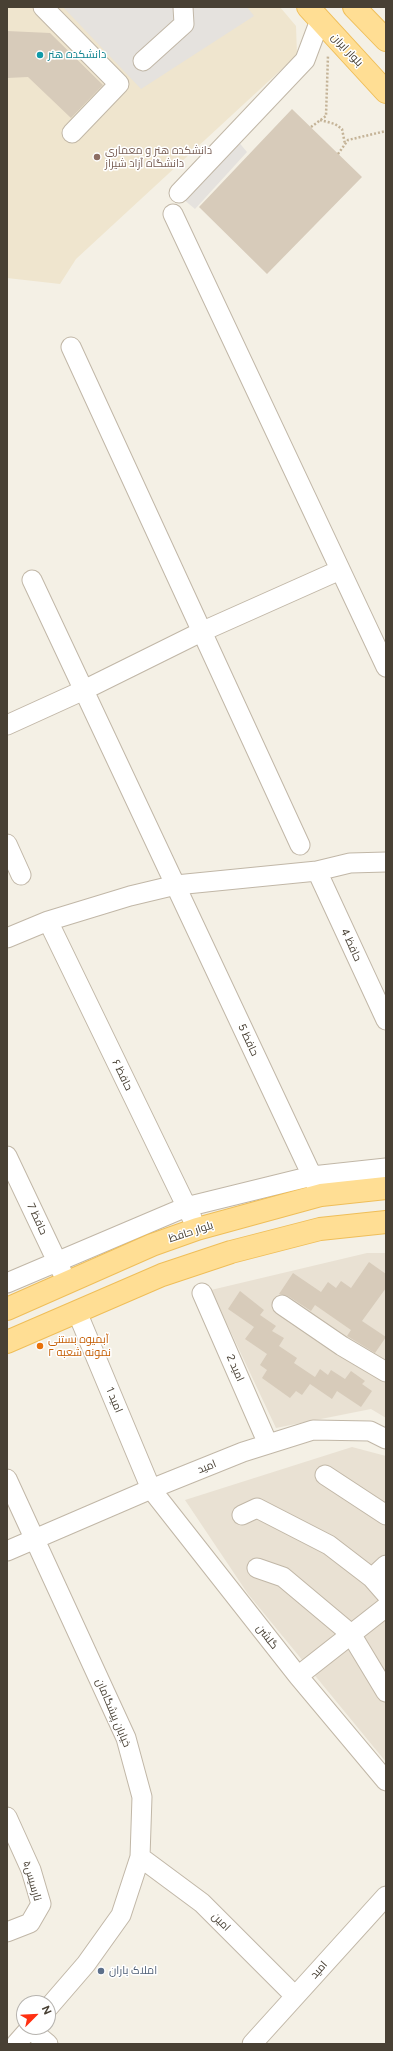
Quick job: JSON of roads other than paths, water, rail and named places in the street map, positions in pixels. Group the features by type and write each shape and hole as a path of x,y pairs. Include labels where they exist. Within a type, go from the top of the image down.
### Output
{"main road":[{"path":"354,7 386,40"},
{"name":"بلوار ایران","path":"319,19 386,92"},
{"name":"بلوار حافظ","path":"7,1309 152,1245 317,1186 386,1188"},
{"path":"7,1342 162,1275 231,1252 320,1229 386,1222"}],"street":[{"path":"43,7 119,84 72,133"},
{"path":"143,61 184,24 183,7"},
{"path":"179,193 304,60 319,19"},
{"path":"172,214 386,667"},
{"path":"71,347 300,846"},
{"path":"7,725 84,690 201,632 340,570"},
{"name":"حافظ 5","path":"32,580 317,1186"},
{"path":"7,844 21,876"},
{"path":"7,938 48,921 130,896 176,885 317,871 350,863 386,862"},
{"name":"حافظ 4","path":"317,871 386,1020"},
{"name":"حافظ ۶","path":"48,921 197,1229"},
{"name":"حافظ 7","path":"7,1156 67,1282"},
{"path":"7,1283 186,1207 317,1186 386,1168"},
{"name":"امید 2","path":"202,1293 268,1444"},
{"path":"282,1305 342,1346 385,1369"},
{"name":"امید 1","path":"77,1312 151,1489"},
{"name":"امید","path":"7,1551 34,1538 151,1489 268,1444 314,1430 370,1431 384,1434"},
{"path":"324,1475 386,1515"},
{"name":"خیابان پیشگامان","path":"7,1479 126,1738 142,1797 140,1857 121,1915 86,1964 56,1999"},
{"name":"گلشن","path":"151,1489 298,1676 386,1781"},
{"path":"242,1515 256,1508 329,1546 372,1578 386,1594"},
{"path":"372,1578 386,1565"},
{"path":"257,1568 283,1577 351,1634 386,1692"},
{"path":"298,1676 386,1608"},
{"name":"نارسیس۵","path":"7,1817 31,1870 40,1904 30,1923 7,1932"},
{"name":"امین","path":"140,1857 202,1904 295,1996"},
{"name":"امید","path":"252,2044 386,1896"},
{"path":"16,2044 24,2035"},
{"path":"38,2035 48,2044"}],"place":[{"name":"دانشکده هنر","path":"40,55"},
{"name":"دانشکده هنر و معماری دانشگاه آزاد شیراز","path":"97,157"},
{"name":"آبمیوه بستنی نمونه شعبه ۲","path":"40,1346"},
{"name":"املاک باران","path":"101,1971"}]}
